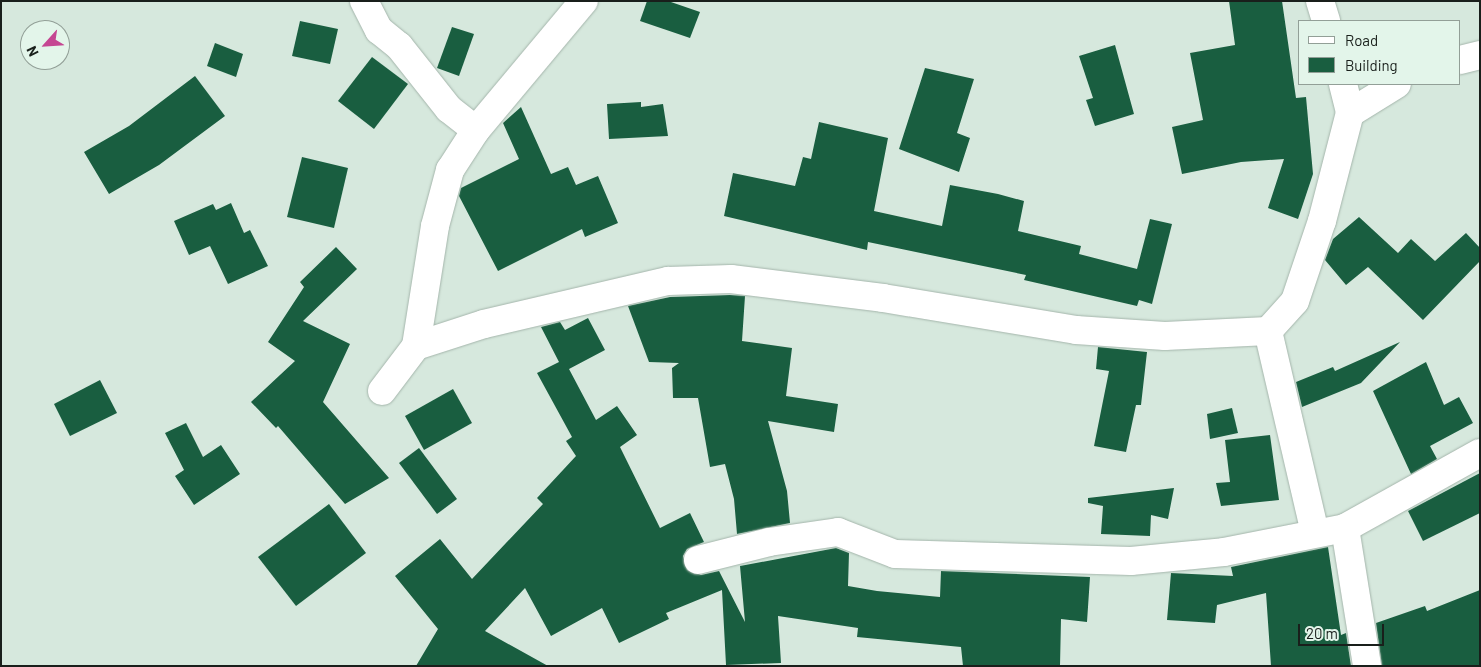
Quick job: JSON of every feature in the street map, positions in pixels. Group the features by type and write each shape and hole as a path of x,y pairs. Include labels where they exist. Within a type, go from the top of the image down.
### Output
{"street":[{"path":"364,1 379,30 399,46 449,109 476,130"},
{"path":"382,391 416,346 435,226 450,170 476,130 584,1"},
{"path":"1320,1 1326,20"},
{"path":"1461,60 1480,54"},
{"path":"416,346 484,324 658,283 731,279 892,299 1076,330 1165,336 1268,331 1295,301 1350,112 1343,85"},
{"path":"1350,112 1395,85"},
{"path":"1268,331 1315,532"},
{"path":"698,560 769,542 838,532 895,554 1132,561 1224,552 1315,532 1345,528 1480,453"},
{"path":"1345,528 1367,666"}],"building":[{"path":"647,1 668,1 700,12 690,38 640,21"},
{"path":"1229,1 1282,1 1296,98 1306,97 1313,174 1298,219 1268,208 1284,159 1241,162 1182,174 1172,127 1203,120 1190,53 1235,45"},
{"path":"300,21 338,29 330,64 292,56"},
{"path":"452,27 474,34 459,76 437,68"},
{"path":"215,43 243,54 236,77 207,66"},
{"path":"1115,45 1134,114 1095,126 1086,100 1093,98 1079,56"},
{"path":"372,57 408,84 374,129 338,101"},
{"path":"925,68 974,79 957,133 970,138 959,172 899,149"},
{"path":"195,76 225,116 159,165 109,194 84,152 129,126"},
{"path":"641,102 641,107 663,104 668,136 609,139 607,104"},
{"path":"521,107 551,174 568,167 576,185 598,176 618,223 585,237 582,229 498,271 459,196 461,188 519,159 503,123"},
{"path":"819,122 888,138 874,211 942,226 950,185 998,194 1024,201 1018,231 1081,246 1079,254 1137,269 1150,219 1172,224 1152,304 1139,300 1137,306 1024,280 1026,275 868,242 867,250 724,216 733,173 795,186 803,157 811,159"},
{"path":"302,157 348,168 334,228 287,217"},
{"path":"231,203 244,233 250,230 268,266 228,284 210,246 189,255 174,221 213,204 216,210"},
{"path":"1359,217 1398,253 1411,239 1435,261 1466,233 1480,248 1480,261 1423,320 1368,267 1346,285 1325,260 1333,239"},
{"path":"336,247 357,269 303,321 350,344 323,402 389,478 345,504 278,426 276,428 251,402 295,361 268,342 304,287 300,282"},
{"path":"745,296 742,341 792,348 786,396 838,404 834,432 768,421 787,491 790,523 737,534 734,499 725,464 710,467 698,398 673,398 672,368 679,363 649,362 628,306 670,297"},
{"path":"588,318 605,350 569,369 596,420 617,406 637,435 620,447 660,528 690,513 704,542 687,549 683,556 687,570 701,575 719,571 745,622 740,566 836,548 849,553 848,586 877,591 940,597 941,571 1090,577 1087,622 1061,619 1060,666 963,666 961,647 857,637 858,628 778,616 781,663 726,665 722,590 666,613 669,619 619,643 602,608 551,636 525,588 485,631 548,666 416,666 438,629 395,576 440,539 472,579 543,504 537,498 576,456 566,441 572,437 537,373 559,362 541,327 560,322 565,330"},
{"path":"1400,342 1361,383 1302,407 1296,382 1333,367 1335,371"},
{"path":"1098,347 1147,352 1141,405 1136,405 1126,452 1094,446 1109,371 1096,369"},
{"path":"1426,362 1444,405 1459,397 1473,423 1430,446 1437,459 1411,474 1373,391"},
{"path":"100,380 117,413 70,436 54,404"},
{"path":"453,389 472,423 424,450 405,416"},
{"path":"1232,408 1238,433 1210,439 1207,414"},
{"path":"186,423 203,457 221,445 240,474 194,505 175,476 184,470 165,433"},
{"path":"1270,435 1279,500 1221,506 1216,483 1230,482 1225,440"},
{"path":"419,448 457,499 437,514 399,463"},
{"path":"1480,473 1480,513 1423,541 1408,511"},
{"path":"1174,488 1168,519 1151,515 1150,536 1101,534 1103,506 1088,503 1088,498"},
{"path":"329,504 366,553 296,606 258,557"},
{"path":"1328,547 1341,635 1346,633 1351,666 1271,666 1266,593 1217,605 1215,623 1167,620 1171,573 1233,576 1231,567"},
{"path":"1480,590 1480,666 1382,666 1376,623 1425,606 1427,611"}]}
